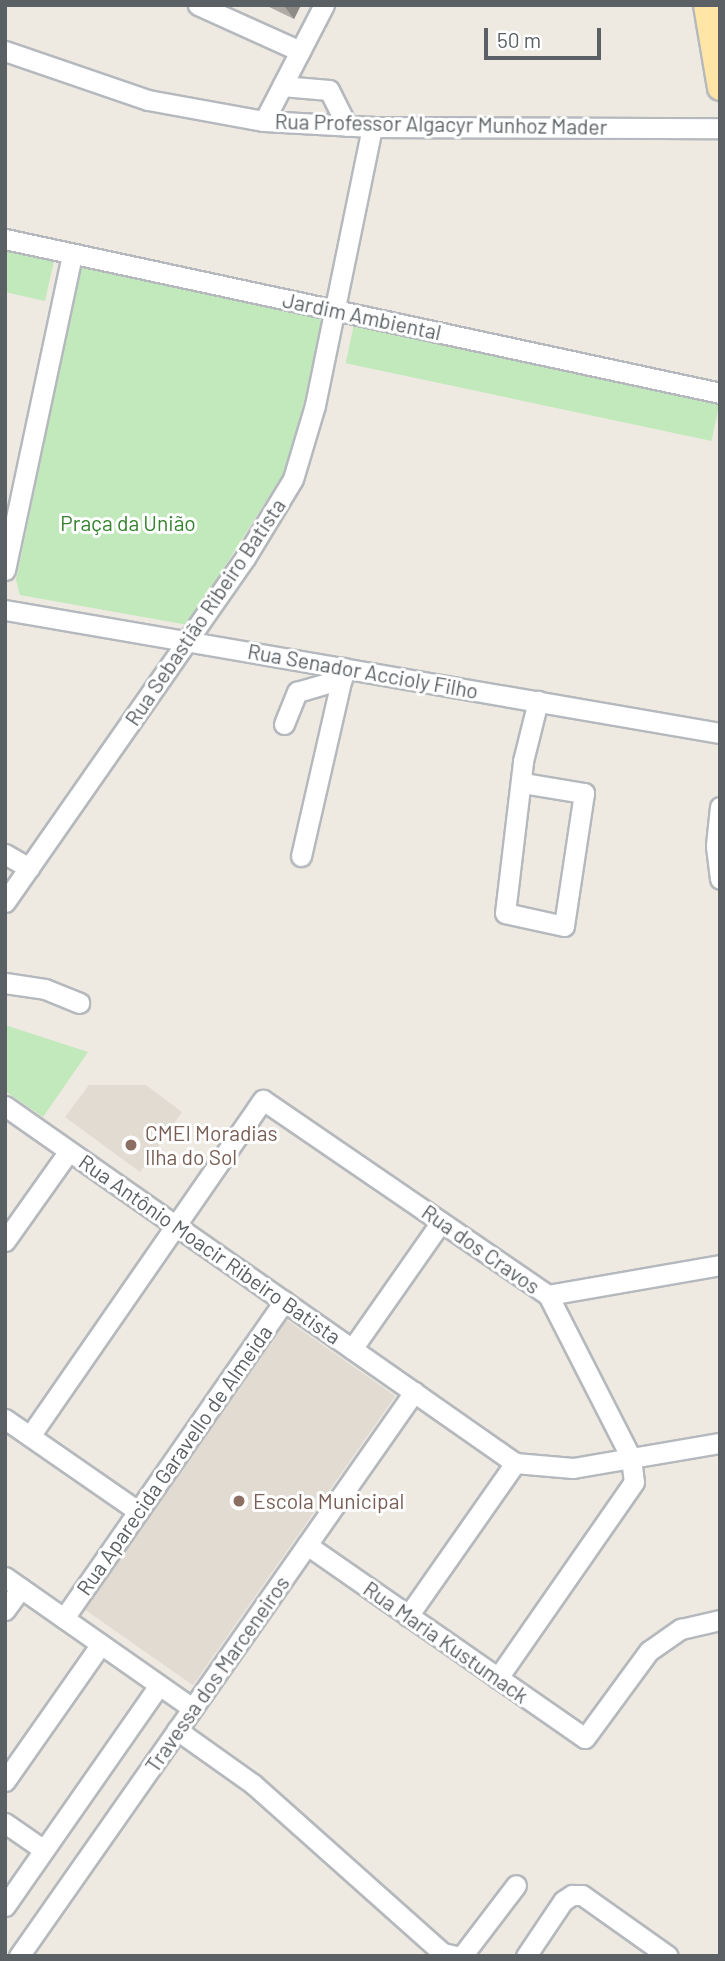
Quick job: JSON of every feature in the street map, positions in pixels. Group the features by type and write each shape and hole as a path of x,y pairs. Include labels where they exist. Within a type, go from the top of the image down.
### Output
{"main road":[{"path":"706,5 720,88"}],"street":[{"path":"198,5 300,51"},
{"path":"264,121 324,5"},
{"name":"Rua Professor Algacyr Munhoz Mader","path":"5,51 148,100 264,121 372,127 720,128"},
{"path":"282,86 329,90 347,126"},
{"name":"Rua Sebastião Ribeiro Batista","path":"5,902 261,535 293,479 309,431 372,127"},
{"name":"Jardim Ambiental","path":"5,239 720,393"},
{"path":"5,570 72,254"},
{"name":"Rua Senador Accioly Filho","path":"5,610 187,641 343,674 538,701 720,733"},
{"path":"284,724 297,692 343,674"},
{"path":"301,856 343,674"},
{"path":"523,783 584,793 564,926 505,913 523,783 523,761 538,701"},
{"path":"720,807 716,846 720,879"},
{"path":"5,854 29,869"},
{"path":"5,983 45,989 79,1003"},
{"name":"Rua dos Cravos","path":"176,1226 263,1100 548,1296 631,1458"},
{"name":"Rua Antônio Moacir Ribeiro Batista","path":"5,1107 514,1463"},
{"path":"5,1241 68,1151"},
{"path":"352,1349 441,1222"},
{"path":"30,1436 176,1226"},
{"path":"548,1296 720,1265"},
{"name":"Rua Aparecida Garavello de Almeida","path":"64,1619 284,1301"},
{"name":"Travessa dos Marceneiros","path":"19,1956 414,1392"},
{"path":"5,1419 138,1511"},
{"path":"408,1616 514,1463 573,1468 720,1443"},
{"path":"498,1678 634,1482 631,1458"},
{"name":"Rua Maria Kustumack","path":"307,1545 585,1738 649,1651 681,1629 720,1620"},
{"path":"5,1610 13,1583 192,1708"},
{"path":"5,1780 101,1644"},
{"path":"5,1906 159,1685"},
{"path":"177,1730 253,1784 443,1953 456,1956"},
{"path":"5,1823 44,1850"},
{"path":"463,1956 516,1885"},
{"path":"526,1956 563,1901 572,1895 582,1895 668,1956"}],"shaded area":[{"name":"CMEI Moradias Ilha do Sol","path":"89,1085 146,1085 182,1112 140,1172 65,1117"},
{"name":"Escola Municipal","path":"284,1318 395,1396 193,1685 82,1607"}],"green space":[{"path":"5,250 54,261 45,301 5,292"},
{"name":"Praça da União","path":"81,266 326,318 286,469 188,625 20,595 16,580"},
{"path":"354,324 720,402 712,441 346,363"},
{"path":"5,1025 88,1052 43,1117 5,1091"}],"place":[{"name":"CMEI Moradias Ilha do Sol","path":"131,1145"},
{"name":"Escola Municipal","path":"239,1501"}]}
